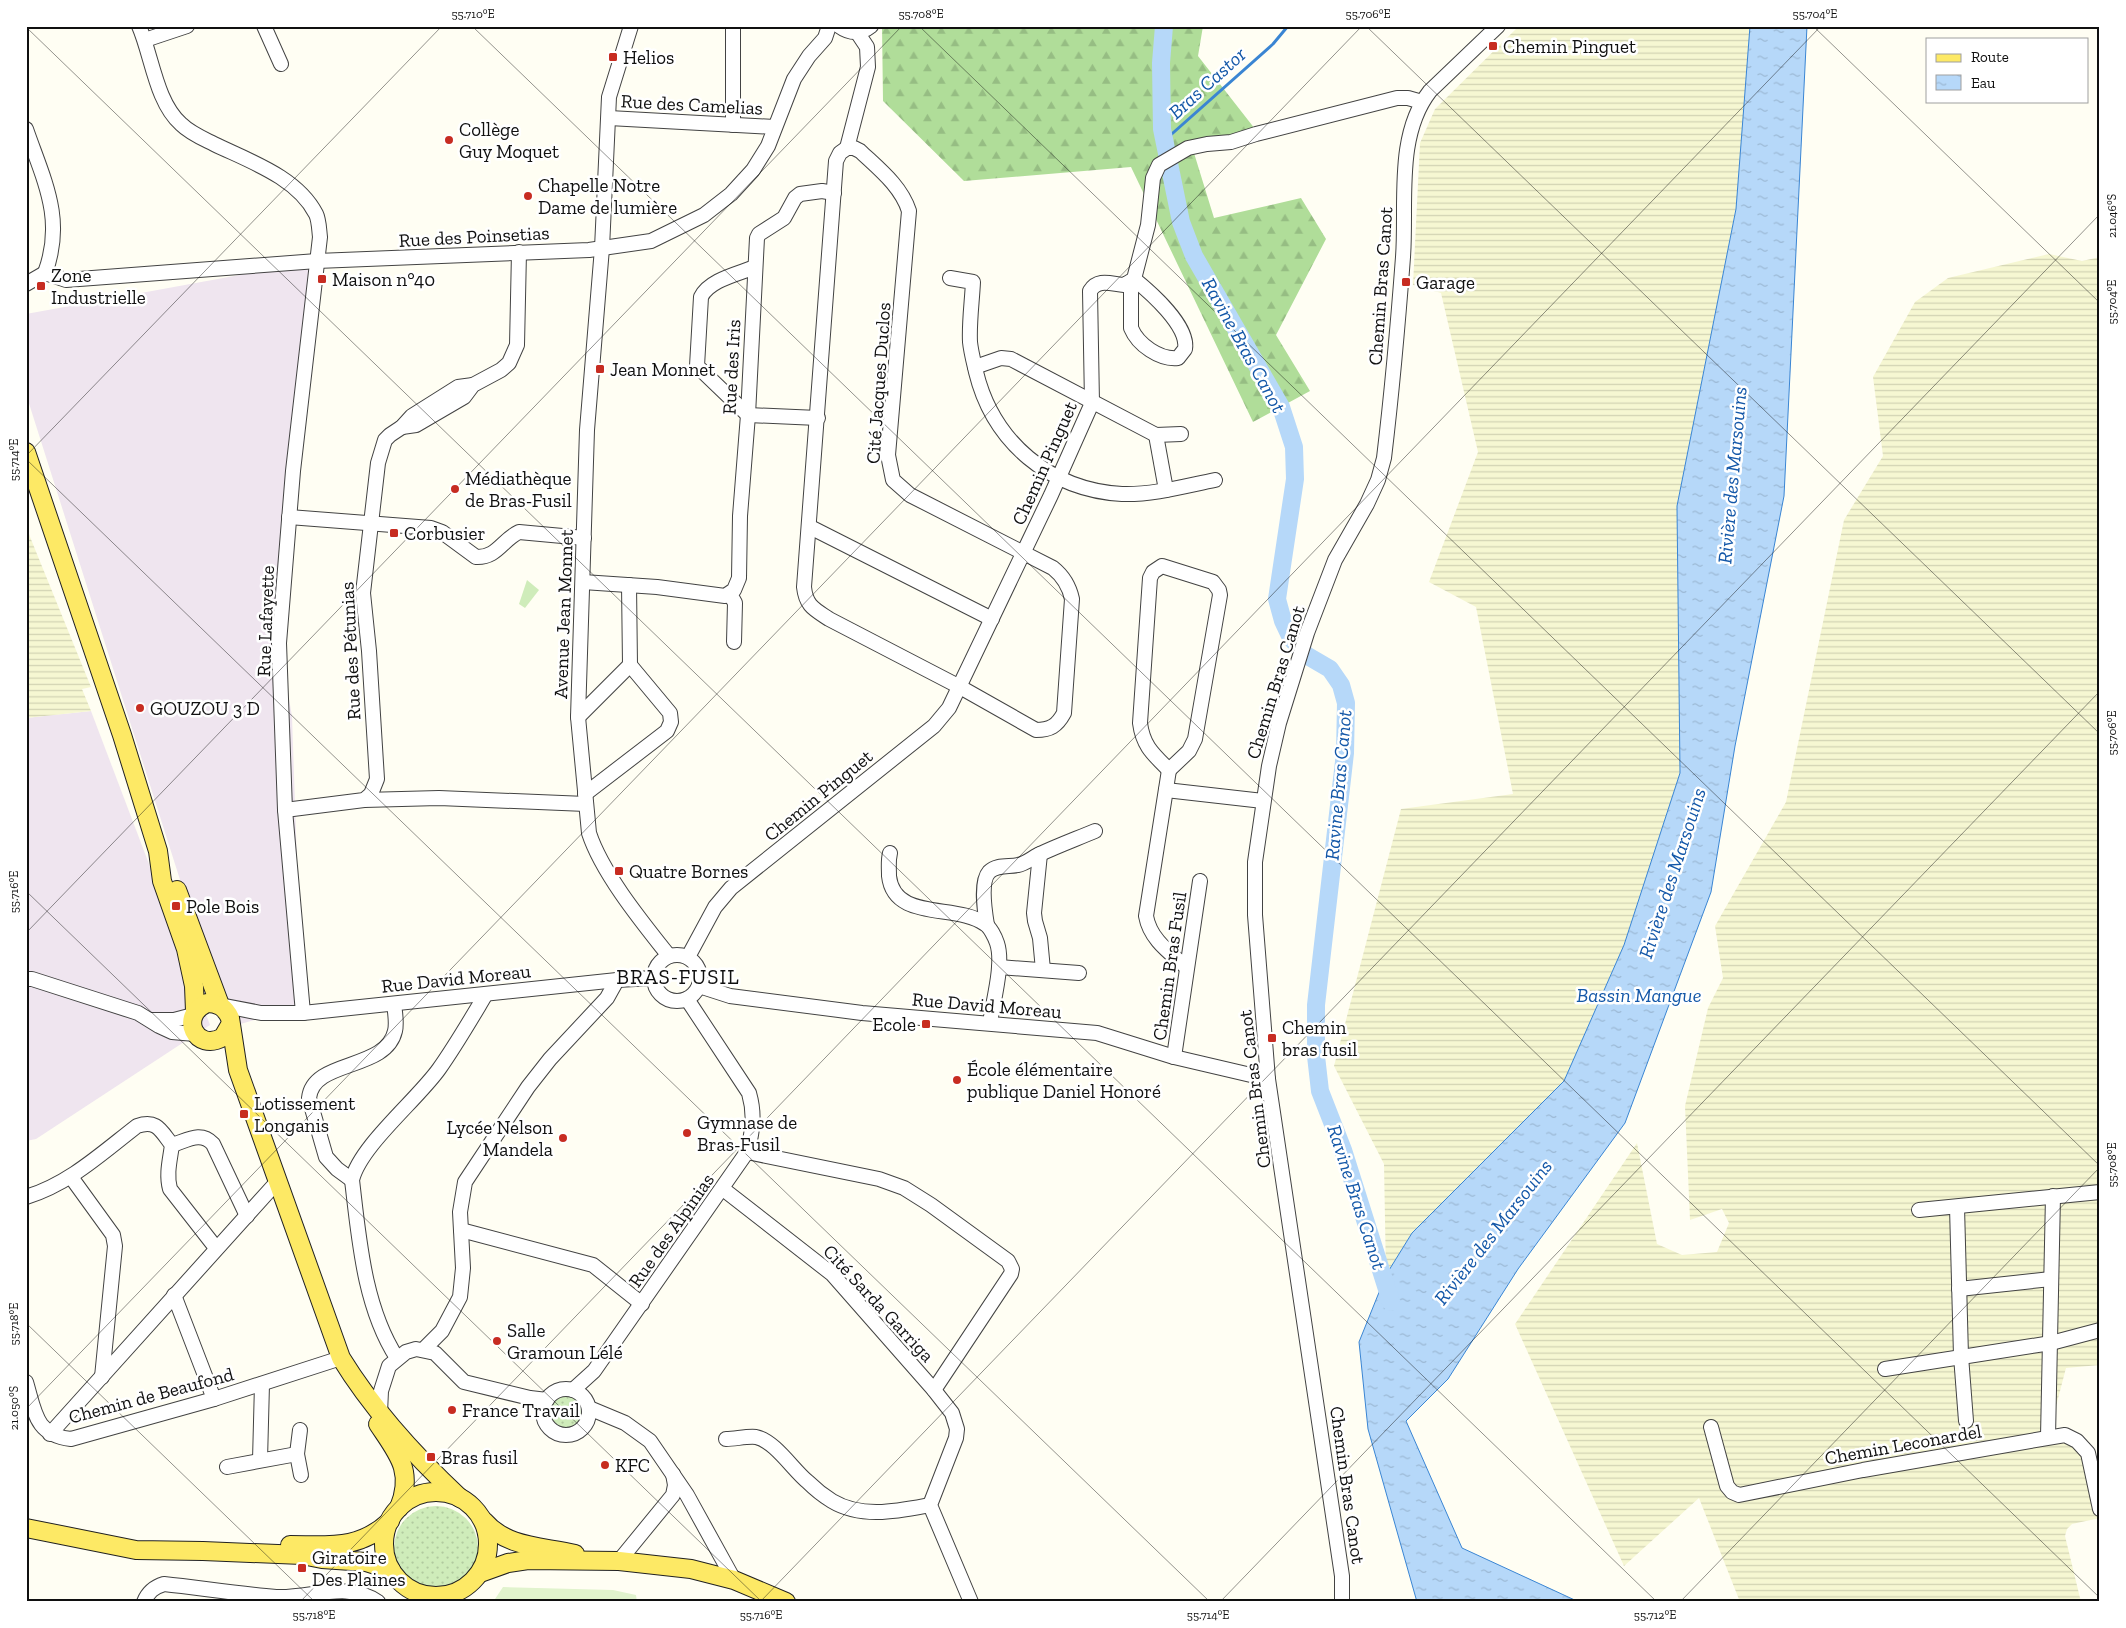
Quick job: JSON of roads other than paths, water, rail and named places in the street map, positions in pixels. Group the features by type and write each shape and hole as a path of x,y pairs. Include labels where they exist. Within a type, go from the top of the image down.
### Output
{"main road":[{"path":"26,452 122,735 158,851 162,880 186,949 194,986 192,1028 228,1057 238,1070"},
{"path":"26,475 44,508"},
{"path":"158,851 173,877 220,1005 226,1010 230,1018 238,1070 341,1358 361,1390 380,1413 431,1470 460,1498 472,1506 492,1532 507,1540 600,1560"},
{"path":"194,1013 207,1003 220,1005"},
{"path":"203,1038 223,1037 230,1025"},
{"path":"361,1390 363,1398 401,1461 406,1480 395,1514 386,1533 386,1558 391,1570 416,1596 434,1595 452,1598 480,1573 488,1544 484,1521"},
{"path":"93,1542 327,1545 364,1540 377,1533 411,1499 431,1493 446,1494 460,1498"},
{"path":"26,1528 136,1550 302,1556 366,1562 391,1570"},
{"path":"480,1573 508,1563 528,1560 567,1562 619,1561 691,1569 734,1580 786,1602"}],"street":[{"name":"Rue Lafayette","path":"139,26 162,97 180,124 195,134 290,182 306,198 317,216 320,237 289,517 279,643 285,810 303,1013"},
{"path":"145,40 187,26"},
{"path":"264,26 281,64"},
{"name":"Avenue Jean Monnet","path":"632,26 609,97 602,248 587,430 578,716 589,833 594,848 638,915 669,956"},
{"path":"733,26 733,125"},
{"name":"Chemin Bras Canot","path":"1342,1602 1342,1576 1268,1078 1255,915 1256,862 1263,801 1279,724 1295,673 1335,560 1367,504 1378,480 1384,458 1403,256 1406,157 1413,127 1422,102 1441,80 1498,26"},
{"path":"839,30 871,27"},
{"name":"Cité Jacques Duclos","path":"847,148 868,67 866,47 871,27"},
{"name":"Cité Jacques Duclos","path":"839,30 866,47"},
{"name":"Rue des Poinsetias","path":"45,274 66,280 317,261 602,248 651,240 704,215 731,194 753,170 768,146 794,79 809,56 839,30"},
{"path":"1133,280 1165,307 1184,337 1186,348 1178,358 1168,359 1162,357 1134,334 1131,328 1133,280 1148,225 1153,178 1159,165 1188,148 1232,142 1256,134 1397,98 1408,98 1422,102"},
{"name":"Rue des Camelias","path":"609,118 774,127"},
{"path":"26,129 52,204 54,236 52,256 45,274 26,284"},
{"name":"Cité Jacques Duclos","path":"847,148 854,148 860,151 897,187 905,198 909,211 888,455 893,480 910,495 1053,568 1061,574 1070,590 1072,599 1064,713 1060,721 1046,730 1036,730 960,687 829,619 812,608 805,598 804,587 836,160 840,153 847,148"},
{"name":"Rue des Iris","path":"730,594 737,586 739,578 740,516 748,415 755,267 759,234 784,218 794,198 800,194 822,191 834,193"},
{"name":"Rue des Pétunias","path":"364,800 371,794 377,779 369,651 362,593 370,523 382,447 390,435 402,427 416,425 464,397 473,385 501,370 514,355 517,345 519,252"},
{"path":"755,267 712,285 700,297 697,366 748,415 818,418"},
{"path":"950,278 973,282 970,343 980,389 991,413 1019,450 1032,462 1058,479 1106,492 1138,493 1166,490 1215,480"},
{"name":"Chemin Pinguet","path":"688,957 715,908 731,888 934,726 949,708 1024,552 1092,403 1090,291 1092,287 1101,282 1124,285 1133,280"},
{"path":"975,367 1006,357 1156,435 1181,434"},
{"path":"1156,435 1166,490"},
{"path":"289,517 431,528 442,532 476,557 482,558 494,553 511,535 519,532 584,538"},
{"path":"810,527 992,619"},
{"path":"1168,770 1143,740 1140,723 1150,578 1153,572 1162,566 1213,582 1220,595 1195,739 1190,751 1168,770 1146,916 1150,931 1160,944 1186,967"},
{"path":"583,582 725,596 730,594 734,603 734,642"},
{"path":"285,810 364,800 439,798 585,799 667,731 671,722 670,713 630,665 629,586"},
{"path":"578,716 630,665"},
{"path":"1166,790 1263,801"},
{"path":"990,1023 998,967 997,944 987,925 984,907 986,878 989,872 1003,866 1019,865 1095,831"},
{"path":"890,853 888,865 890,886 897,897 907,903 971,918 987,925"},
{"path":"1040,854 1034,912 1040,938 1043,970"},
{"name":"Chemin Bras Fusil","path":"1174,1057 1200,881"},
{"path":"678,954 688,957 699,969 699,986 694,994 687,999 677,1001 666,998 656,987 654,978 656,968 660,962 669,956 678,954"},
{"path":"998,967 1080,973"},
{"name":"Rue David Moreau","path":"220,1005 261,1013 303,1013 617,980 654,978"},
{"path":"26,979 32,979 138,1013 172,1032 203,1038"},
{"path":"423,1350 442,1331 460,1297 464,1268 461,1230 462,1197 465,1182 550,1058 607,998 617,980"},
{"name":"Rue David Moreau","path":"699,986 730,996 862,1013 1097,1033 1174,1057 1268,1078"},
{"path":"397,1358 388,1341 368,1290 360,1248 352,1180 354,1170 366,1153 439,1069 486,994"},
{"name":"Rue des Alpinias","path":"573,1390 594,1371 723,1189 747,1152 753,1123 753,1107 749,1093 687,999"},
{"path":"352,1180 337,1169 326,1157 309,1098 309,1092 312,1086 322,1077 372,1057 386,1047 394,1037 396,1028 394,1004"},
{"path":"151,1020 174,1020 194,1013"},
{"name":"Rue David Moreau","path":"230,1025 261,1013"},
{"path":"26,1197 45,1192 71,1177 137,1126 147,1122 156,1125 172,1145 168,1170 170,1189 216,1248"},
{"path":"172,1145 199,1136 207,1138 213,1144 247,1216"},
{"name":"Cité Sarda Garriga","path":"747,1152 880,1179 904,1188 932,1205 1008,1261 1012,1269 1010,1274 934,1390"},
{"path":"71,1177 113,1235 115,1246 102,1377"},
{"path":"26,1382 36,1418 50,1434 277,1182"},
{"name":"Cité Sarda Garriga","path":"723,1189 826,1268 952,1413 957,1429 956,1438 930,1505"},
{"path":"1919,1210 2100,1192"},
{"path":"2048,1437 2053,1196"},
{"path":"1957,1207 1958,1289 1966,1421"},
{"path":"461,1230 593,1265 642,1304"},
{"path":"1958,1289 2051,1279"},
{"path":"174,1295 214,1399"},
{"path":"1885,1369 2050,1343 2100,1330"},
{"path":"380,1413 381,1391 389,1366 406,1352 423,1350 435,1354 464,1382 530,1398 545,1405"},
{"name":"Chemin de Beaufond","path":"50,1434 71,1438 83,1436 214,1399 341,1358"},
{"name":"Rue des Alpinias","path":"587,1404 594,1371"},
{"name":"Chemin de Beaufond","path":"260,1460 262,1384"},
{"path":"612,1418 587,1423 577,1433 570,1435 556,1434 546,1424 545,1405 556,1392 573,1390 587,1404 637,1430 650,1441 687,1496 734,1580"},
{"path":"587,1404 587,1423"},
{"name":"Chemin Leconardel","path":"1711,1427 1727,1486 1732,1492 1739,1495 1863,1470 2066,1435 2077,1441 2088,1454 2100,1509"},
{"path":"300,1430 297,1454 301,1475"},
{"path":"726,1439 755,1437 762,1439 780,1454 807,1482 833,1502 873,1512 888,1512 930,1505 971,1602"},
{"path":"227,1467 297,1454"},
{"path":"619,1561 673,1495 675,1485 672,1474"},
{"path":"144,1602 148,1594 155,1587 164,1584 278,1599 311,1598 333,1591 355,1592 371,1597 378,1602"}],"water":[{"path":"1750,26 1807,26 1784,496 1735,746 1711,892 1625,1123 1518,1269 1448,1379 1406,1421 1462,1548 1579,1602 1417,1602 1368,1429 1359,1342 1386,1275 1412,1233 1564,1081 1624,945 1680,773 1677,506 1736,209"}],"waterway":[{"name":"Ravine Bras Canot","path":"1164,26 1161,63 1162,129 1181,222 1194,256 1281,407 1294,447 1295,479 1277,599 1283,621 1291,638 1306,655 1330,669 1341,685 1346,703 1345,753 1316,1005 1316,1056 1320,1091 1343,1150 1391,1302"},
{"name":"Bras Castor","path":"1165,140 1273,44 1288,26"}],"place":[{"name":"Chemin Pinguet","path":"1493,46"},
{"name":"Helios","path":"613,57"},
{"name":"Collège Guy Moquet","path":"449,140"},
{"name":"Chapelle Notre Dame de lumière","path":"528,196"},
{"name":"Maison n°40","path":"322,279"},
{"name":"Garage","path":"1406,282"},
{"name":"Zone Industrielle","path":"41,286"},
{"name":"Jean Monnet","path":"600,369"},
{"name":"Médiathèque de Bras-Fusil","path":"455,489"},
{"name":"Corbusier","path":"394,533"},
{"name":"GOUZOU 3 D","path":"140,708"},
{"name":"Quatre Bornes","path":"619,871"},
{"name":"Pole Bois","path":"176,906"},
{"name":"Ecole","path":"926,1024"},
{"name":"Chemin bras fusil","path":"1272,1038"},
{"name":"École élémentaire publique Daniel Honoré","path":"957,1080"},
{"name":"Lotissement Longanis","path":"244,1114"},
{"name":"Gymnase de Bras-Fusil","path":"687,1133"},
{"name":"Lycée Nelson Mandela","path":"563,1138"},
{"name":"Salle Gramoun Lélé","path":"497,1341"},
{"name":"France Travail","path":"452,1410"},
{"name":"Bras fusil","path":"431,1457"},
{"name":"KFC","path":"605,1465"},
{"name":"Giratoire Des Plaines","path":"302,1568"}],"district":[{"name":"BRAS-FUSIL","path":"678,977"}],"water label":[{"name":"Rivière des Marsouins","path":"1732,475"},
{"name":"Rivière des Marsouins","path":"1672,873"},
{"name":"Bassin Mangue","path":"1639,995"},
{"name":"Rivière des Marsouins","path":"1493,1232"}]}
